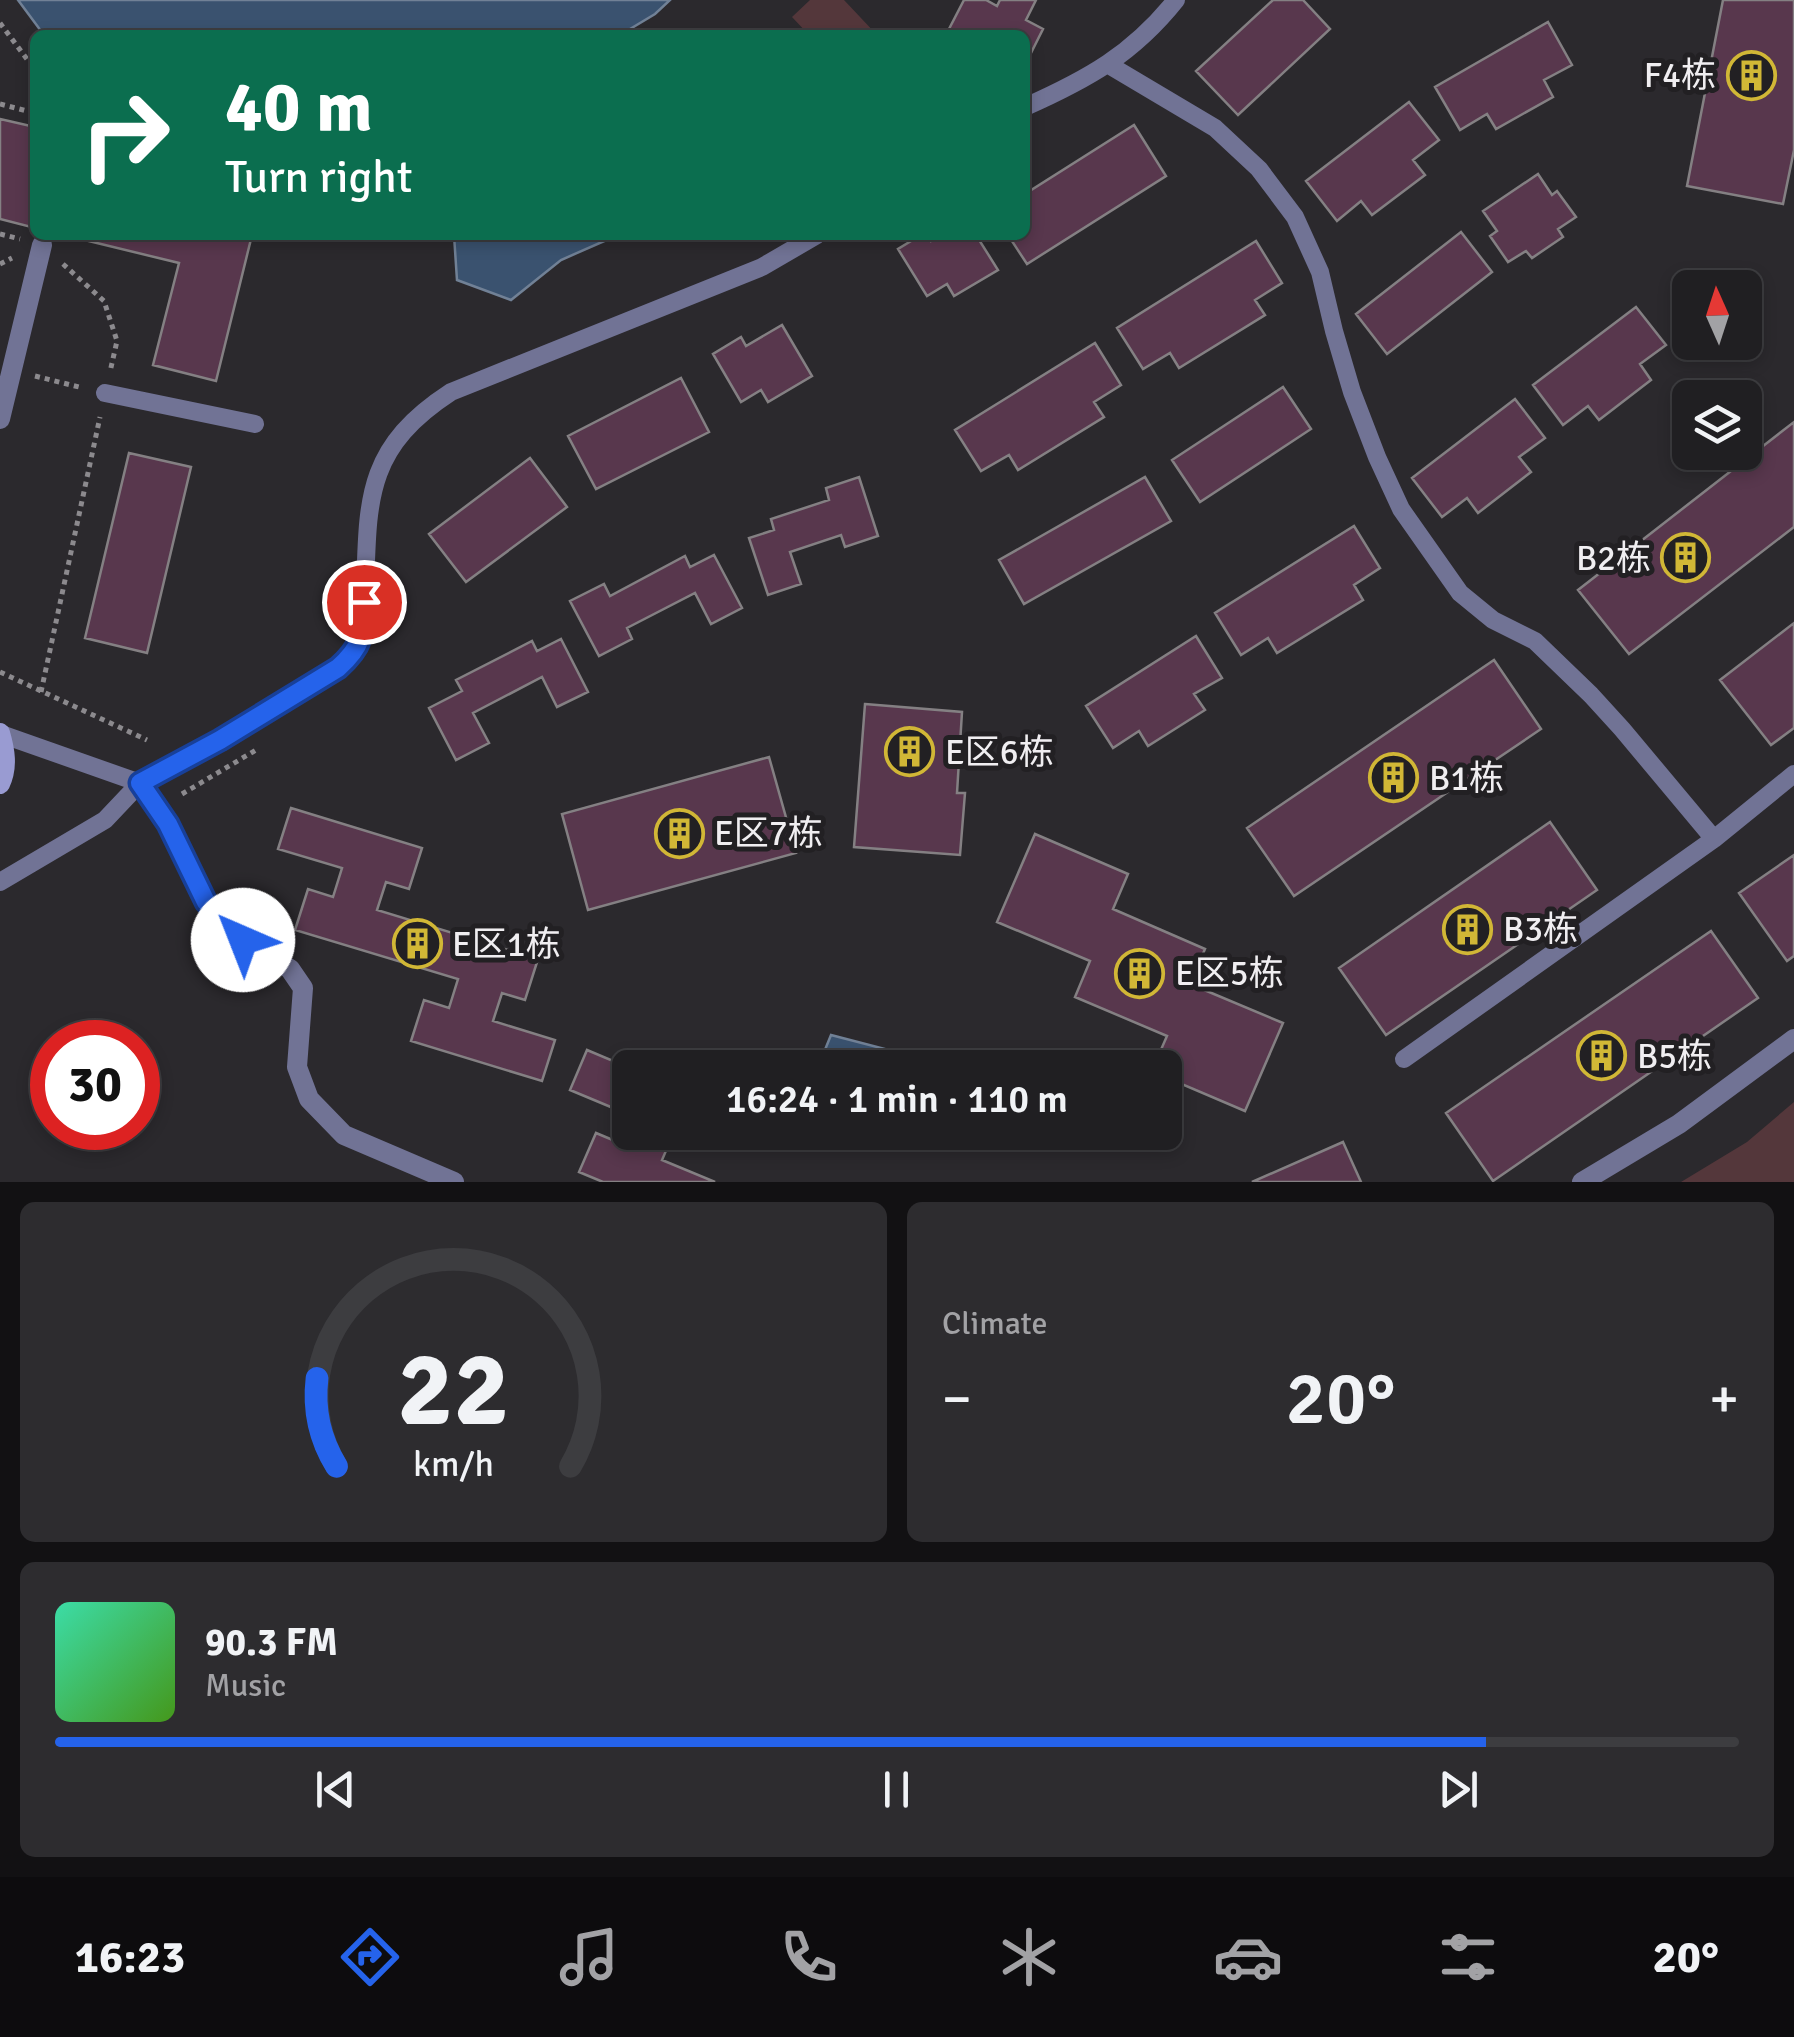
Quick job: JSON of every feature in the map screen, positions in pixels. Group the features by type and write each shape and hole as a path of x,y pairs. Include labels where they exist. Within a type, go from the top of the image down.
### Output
{"street":[{"path":"0,419 42,245"},
{"path":"0,733 5,755 0,784"},
{"path":"140,783 168,824 206,902 243,940 290,969 304,988 297,1066 309,1099 344,1135 454,1182"},
{"path":"1582,1182 1679,1124 1794,1039"}],"lane":[{"path":"1030,105 1109,64 1155,26 1176,0"},
{"path":"1109,64 1215,128 1259,168 1295,217 1320,272 1352,392 1401,509 1460,593 1492,620 1535,641 1563,668 1622,729 1714,839"},
{"path":"0,882 105,820 140,783 220,740 338,668 355,653 364,633 367,514 372,489 394,443 429,406 474,382 762,268 809,240"},
{"path":"105,394 256,424"},
{"path":"0,733 140,783"},
{"path":"1404,1059 1714,839 1794,774"}],"path":[{"path":"0,22 30,63"},
{"path":"0,104 30,112"},
{"path":"41,692 117,341 104,301 42,245"},
{"path":"12,370 105,394"},
{"path":"0,672 146,740"},
{"path":"182,794 256,750"}],"shaded area":[{"path":"810,0 844,0 872,30 804,30 792,17"},
{"path":"1794,1102 1794,1182 1681,1182 1747,1142"}],"water":[{"path":"18,0 670,0 628,30 40,30"},
{"path":"454,240 607,240 561,260 511,300 457,280"},
{"path":"831,1035 885,1050 825,1050"}],"building":[{"path":"964,0 986,0 997,6 1000,0 1036,0 1026,20 1043,29 1030,55 1030,30 949,29"},
{"path":"1273,0 1303,0 1330,29 1238,115 1196,71"},
{"name":"F4栋","path":"1723,0 1794,0 1794,150 1783,204 1687,186"},
{"path":"1548,22 1572,65 1544,80 1553,97 1496,129 1487,114 1460,130 1435,87"},
{"path":"1409,102 1439,140 1413,160 1425,175 1372,215 1361,201 1337,221 1306,181"},
{"path":"0,119 30,126 30,227 0,219"},
{"path":"1134,125 1166,176 1027,264 1011,240 1030,240 1030,191"},
{"path":"1538,174 1552,195 1557,191 1576,217 1558,229 1563,237 1532,258 1526,251 1508,262 1490,236 1497,231 1483,211"},
{"path":"1461,232 1492,272 1387,354 1356,314"},
{"path":"85,240 251,240 216,381 153,365 179,263"},
{"path":"913,240 979,240 998,270 954,296 947,284 927,296 898,249"},
{"path":"1256,241 1282,283 1255,300 1265,315 1179,368 1170,353 1143,369 1117,328"},
{"path":"1636,307 1666,345 1640,364 1651,380 1599,420 1588,406 1563,425 1533,385"},
{"path":"782,325 812,376 768,402 761,390 741,402 713,354 741,337 746,346"},
{"path":"1095,343 1121,385 1094,402 1104,417 1018,470 1009,455 981,471 955,430"},
{"path":"681,378 709,432 596,489 568,436"},
{"path":"1283,387 1311,429 1200,502 1172,460"},
{"path":"1515,399 1545,438 1519,457 1531,472 1478,513 1467,498 1442,517 1412,478"},
{"name":"B2栋","path":"1794,422 1794,527 1629,654 1578,590 1732,470 1762,470 1762,447"},
{"path":"129,453 191,467 147,653 85,638"},
{"path":"530,458 567,507 466,582 429,534"},
{"path":"859,477 878,536 845,547 841,535 790,552 801,584 768,595 749,538 774,530 771,519 829,500 826,488"},
{"path":"1145,477 1171,521 1024,604 999,560"},
{"path":"1354,526 1380,568 1354,585 1363,600 1277,653 1268,638 1241,655 1215,613"},
{"path":"714,555 742,608 711,624 695,593 627,628 632,639 599,656 570,601 604,584 610,596 685,556 690,567"},
{"path":"1794,623 1794,728 1771,745 1720,680"},
{"path":"1196,636 1222,678 1194,694 1205,710 1148,746 1139,731 1113,748 1086,706"},
{"path":"561,639 588,692 557,707 542,677 473,713 489,743 456,760 429,708 462,691 456,680 532,641 537,651"},
{"name":"B1栋","path":"1494,660 1541,729 1294,896 1247,828"},
{"name":"E区6栋","path":"865,704 962,712 957,793 965,793 960,855 854,847"},
{"name":"E区7栋","path":"769,757 796,853 588,910 562,814"},
{"name":"E区1栋","path":"291,808 422,848 409,889 386,882 377,910 538,959 525,1000 502,993 493,1021 555,1040 542,1081 411,1041 424,1000 449,1008 458,979 295,930 308,889 333,897 342,868 278,849"},
{"name":"B3栋","path":"1550,822 1597,890 1386,1035 1339,968"},
{"name":"E区5栋","path":"1035,834 1128,874 1113,909 1205,949 1190,984 1283,1023 1245,1111 1182,1084 1182,1050 1161,1050 1167,1036 1075,997 1090,961 997,922"},
{"path":"1794,855 1794,956 1787,961 1739,893"},
{"name":"B5栋","path":"1711,931 1758,998 1493,1181 1446,1113"},
{"path":"587,1050 612,1060 612,1108 570,1090"},
{"path":"596,1133 612,1140 612,1150 666,1150 662,1160 715,1182 603,1182 579,1172"},
{"path":"1343,1142 1361,1182 1252,1182"}],"place":[{"name":"F4栋","path":"1751,75"},
{"name":"B2栋","path":"1686,558"},
{"name":"E区6栋","path":"910,752"},
{"name":"B1栋","path":"1394,778"},
{"name":"E区7栋","path":"679,833"},
{"name":"B3栋","path":"1468,929"},
{"name":"E区1栋","path":"417,944"},
{"name":"E区5栋","path":"1140,973"},
{"name":"B5栋","path":"1602,1056"}],"route":[{"path":"243,940 206,902 168,824 140,783 338,668 355,653 364,633 364,602"}]}
